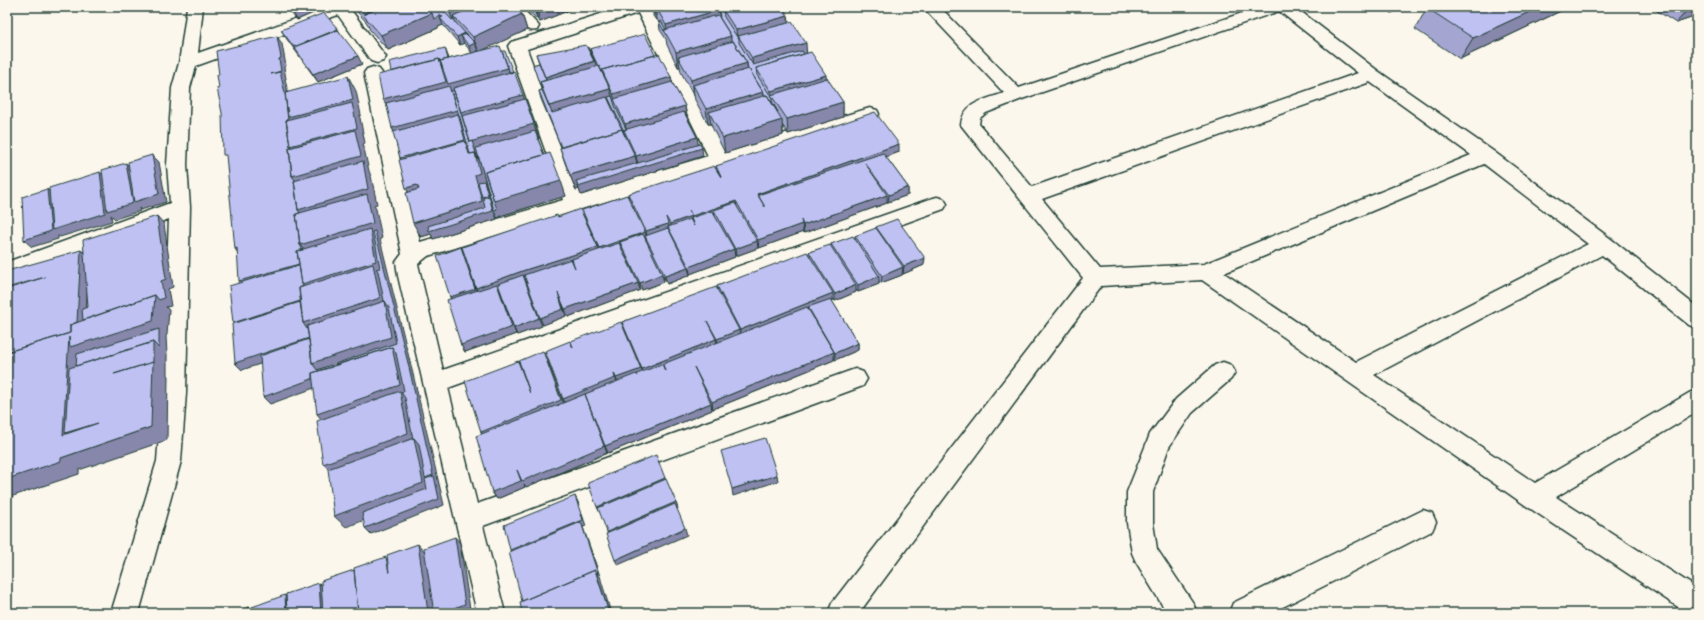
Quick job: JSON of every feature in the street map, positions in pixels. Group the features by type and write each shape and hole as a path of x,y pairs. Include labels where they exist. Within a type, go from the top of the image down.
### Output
{"street":[{"path":"125,613 169,461 174,393 180,207 177,165 181,88 188,63 195,7"},
{"path":"188,63 283,30 343,7 375,65 413,255"},
{"path":"512,7 531,26"},
{"path":"574,203 516,46 641,7 719,159"},
{"path":"931,7 1016,95"},
{"path":"1095,278 970,125 971,116 979,109 1016,95 1276,7"},
{"path":"1284,7 1372,75 1486,156 1604,245 1697,319"},
{"path":"1028,196 1372,75"},
{"path":"491,613 409,276 407,262 413,255 425,247 447,242 719,159 835,116 870,114"},
{"path":"842,613 1095,278 1206,272 1486,156"},
{"path":"435,383 936,204"},
{"path":"7,271 180,207"},
{"path":"1354,374 1604,245"},
{"path":"1206,272 1534,497 1697,604"},
{"path":"1183,613 1145,553 1140,523 1140,492 1158,442 1184,406 1223,372"},
{"path":"468,519 855,379"},
{"path":"1534,497 1697,400"},
{"path":"1243,613 1423,522"}],"building":[{"path":"289,7 304,7 293,12"},
{"path":"359,7 378,7 364,13"},
{"path":"381,7 425,7 432,13 381,35 363,15"},
{"path":"425,7 440,7 452,20 454,19 465,33 457,37 440,18 443,17 439,13 441,16 434,19 432,13"},
{"path":"444,7 463,7 450,13"},
{"path":"474,7 513,7 522,14 473,37 453,16"},
{"path":"547,7 555,7 538,14 536,12"},
{"path":"652,7 655,7 656,11 654,12"},
{"path":"656,7 718,7 719,10 666,25"},
{"path":"718,7 722,7 724,9 724,17 737,37 739,37 739,43 753,65 802,51 804,54 756,68 757,75 772,98 772,102 778,112 748,69 747,63 733,41 731,42 731,36 719,17"},
{"path":"733,7 783,7 788,16 736,30 723,10"},
{"path":"1540,7 1473,38 1427,8"},
{"path":"324,13 338,29 294,47 281,30"},
{"path":"718,15 731,36 676,52 664,30"},
{"path":"661,21 666,30 664,31 659,22"},
{"path":"792,22 806,43 752,58 738,36"},
{"path":"338,30 358,56 313,74 294,47"},
{"path":"466,34 475,43 469,46 461,36"},
{"path":"645,34 655,55 602,70 604,76 590,49"},
{"path":"277,36 281,58 279,59 281,71 271,74 280,72 285,93 288,120 286,120 291,148 289,148 292,176 295,180 298,210 300,213 296,214 300,245 303,250 297,251 299,264 239,281 237,248 235,249 226,155 223,155 222,113 217,88 219,88 217,75 219,75 216,51"},
{"path":"733,41 747,63 691,80 678,57"},
{"path":"586,45 594,61 545,77 536,54"},
{"path":"500,46 508,68 448,84 440,61"},
{"path":"588,47 595,61 594,61"},
{"path":"445,48 448,59 440,61 443,69 439,59 391,72 389,62"},
{"path":"502,51 505,51 513,72 510,73"},
{"path":"811,52 826,75 771,91 756,68"},
{"path":"659,54 671,77 613,94 602,70"},
{"path":"439,59 446,82 383,99 378,75"},
{"path":"539,63 546,80 540,82 542,89 533,65"},
{"path":"599,66 610,89 549,106 540,82"},
{"path":"749,69 763,92 706,109 693,85"},
{"path":"514,71 523,95 461,112 453,88"},
{"path":"348,76 353,100 288,117 285,93"},
{"path":"827,78 843,102 787,119 771,95"},
{"path":"672,82 685,106 625,124 614,99"},
{"path":"449,86 457,110 392,128 386,103"},
{"path":"542,90 552,113 607,97 622,129 561,147 539,91"},
{"path":"451,91 454,91 470,142 472,141 478,159 475,153 470,154"},
{"path":"767,95 782,120 723,138 709,112"},
{"path":"612,96 626,129 624,131 608,97"},
{"path":"525,99 534,124 470,142 462,116"},
{"path":"352,103 357,128 290,146 286,120"},
{"path":"684,112 697,137 636,156 624,130"},
{"path":"875,112 899,144 757,194 765,207 758,195 883,153 908,187 889,195 865,163 887,195 803,225 801,220 802,224 758,240 736,201 692,216 689,210 691,216 670,224 666,217 668,224 646,231 628,194 714,166 721,177 716,166"},
{"path":"458,114 465,140 400,158 393,132"},
{"path":"622,129 635,156 570,175 560,148"},
{"path":"355,130 361,156 292,176 289,148"},
{"path":"535,131 544,155 485,172 497,209 494,210 476,148"},
{"path":"465,141 469,154 475,153 480,173 475,175 482,201 413,223 406,193 419,189 417,185 406,188 399,160"},
{"path":"700,144 702,148 578,187 576,181 638,163"},
{"path":"550,153 561,181 494,201 485,172"},
{"path":"152,155 159,194 134,202 128,162"},
{"path":"363,161 368,189 298,210 294,181"},
{"path":"126,163 133,203 107,211 102,170"},
{"path":"100,172 105,213 52,230 49,188"},
{"path":"484,181 488,195 482,197 478,182"},
{"path":"47,189 51,231 24,240 22,197"},
{"path":"367,194 373,223 300,245 296,214"},
{"path":"627,195 645,232 599,248 582,210"},
{"path":"489,196 493,211 429,231 428,226 485,208 483,198"},
{"path":"735,203 757,241 735,249 714,210"},
{"path":"580,209 598,247 525,270 476,288 462,247 557,215 558,217"},
{"path":"712,211 734,249 689,267 668,227 690,219 694,226 691,218"},
{"path":"157,216 166,279 161,281 164,298 159,300 155,295 83,320 82,309 88,307 83,240"},
{"path":"897,219 925,258 904,266 876,227"},
{"path":"668,228 688,268 665,276 645,236"},
{"path":"876,228 903,267 882,276 855,236"},
{"path":"370,229 376,261 302,284 297,251"},
{"path":"375,231 409,367 433,475 425,478 419,444 414,438 413,439 405,398 401,392 404,391 396,353 392,347 336,365 335,364 396,343 389,308 384,301 378,271 376,269 380,268 372,232"},
{"path":"643,234 662,274 640,283 620,242"},
{"path":"853,236 879,276 858,285 831,244"},
{"path":"619,243 638,283 565,309 558,293 563,309 540,318 524,275 571,259 575,268 572,259"},
{"path":"830,245 856,285 835,294 809,252"},
{"path":"461,247 475,289 450,297 437,256"},
{"path":"81,250 77,322 70,325 70,333 7,352 7,289 45,277 7,288 7,271"},
{"path":"807,252 833,293 740,330 717,286"},
{"path":"373,264 380,298 303,323 299,288"},
{"path":"299,265 303,286 299,288 300,301 233,323 229,286"},
{"path":"523,275 539,318 514,328 498,284"},
{"path":"497,284 512,327 461,345 447,300"},
{"path":"716,287 739,330 717,339 707,321 716,339 642,369 622,322"},
{"path":"155,295 153,321 70,347 69,337 63,435 98,423 65,433 69,368 153,342 151,427 61,458 61,461 7,479 7,352 70,333 70,325"},
{"path":"831,299 858,343 835,353 808,307"},
{"path":"385,301 391,337 312,363 307,326"},
{"path":"300,302 303,323 307,329 309,338 235,363 232,324"},
{"path":"807,307 834,352 712,402 694,367 711,403 605,446 585,394 636,374 638,376 637,374 662,364 665,371 663,364"},
{"path":"621,322 641,369 616,378 614,373 615,378 563,399 545,351 570,341 573,348 571,341"},
{"path":"159,329 159,348 153,342 76,366 77,354"},
{"path":"309,339 312,363 317,370 331,365 332,367 312,373 312,379 263,397 260,356"},
{"path":"392,347 400,385 317,414 312,373"},
{"path":"543,351 561,400 481,432 465,381 518,361 530,393 519,361"},
{"path":"400,391 408,433 323,464 317,421"},
{"path":"585,394 604,446 522,481 517,470 521,481 492,492 476,436"},
{"path":"414,438 423,483 334,516 328,469"},
{"path":"765,438 777,475 732,489 721,451"},
{"path":"656,455 665,478 597,507 588,483"},
{"path":"434,476 439,499 365,528 362,513 427,489 425,479"},
{"path":"666,479 676,502 607,532 598,508"},
{"path":"575,496 583,520 510,550 504,525"},
{"path":"675,504 685,528 615,560 606,534"},
{"path":"581,522 598,574 595,570 522,601 509,552"},
{"path":"455,537 465,604 441,613 434,613 424,548"},
{"path":"418,544 428,612 358,613 354,568 386,557 389,573 387,555"},
{"path":"354,570 358,613 323,613 321,581"},
{"path":"595,570 609,613 522,613 520,602"},
{"path":"319,583 321,613 287,613 286,594"},
{"path":"285,595 286,613 252,613 252,607"},
{"path":"249,607 249,613 232,613"}]}
